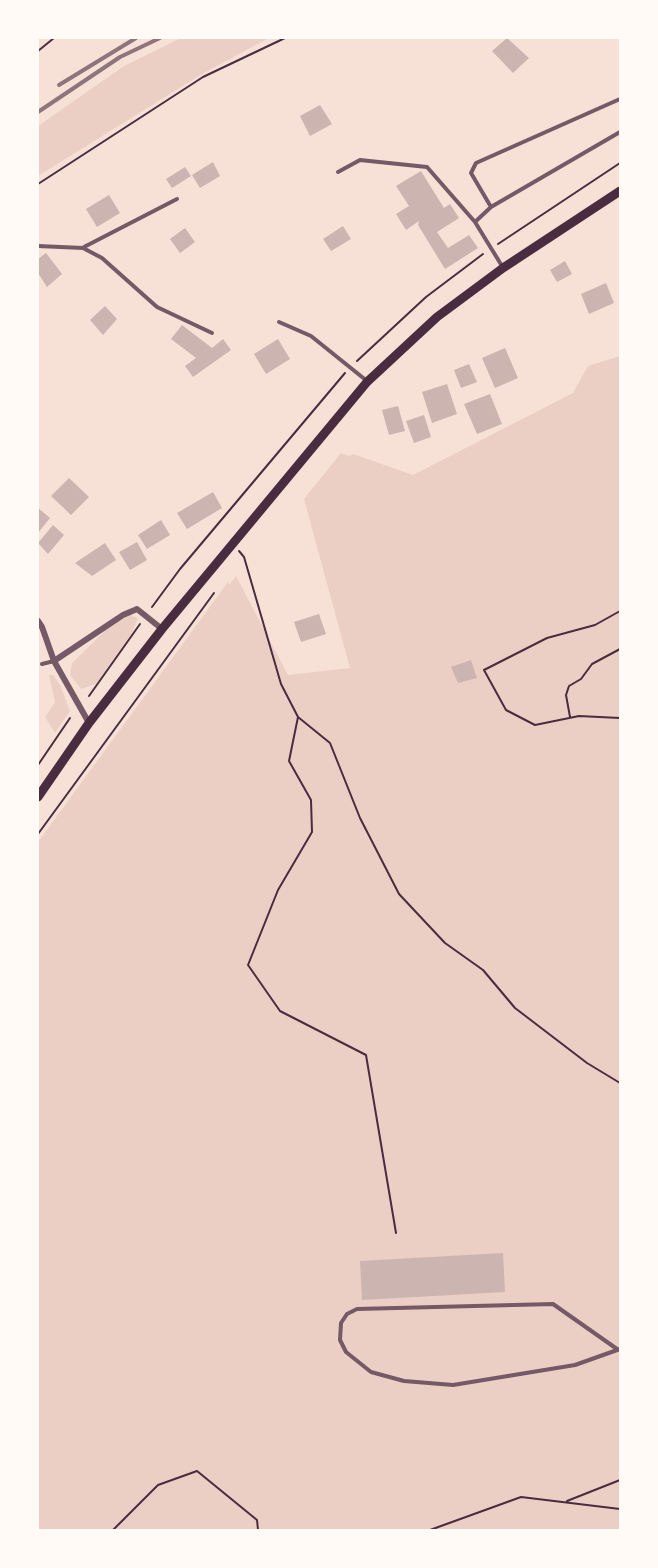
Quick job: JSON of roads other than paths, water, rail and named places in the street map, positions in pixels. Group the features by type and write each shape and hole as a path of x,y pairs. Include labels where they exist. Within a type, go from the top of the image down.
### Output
{"main road":[{"path":"38,797 89,723 162,629 367,382 437,317 503,268 621,191"}],"street":[{"path":"54,661 123,615 137,609 162,629"},
{"path":"38,621 54,661 89,723"}],"lane":[{"path":"491,207 471,173 476,163 621,99"},
{"path":"475,222 491,207 621,132"},
{"path":"338,172 360,160 427,166 475,222 503,268"},
{"path":"83,248 177,199"},
{"path":"38,246 83,248 102,258 157,307 212,333"},
{"path":"279,322 310,336 367,382"},
{"path":"42,664 54,661"},
{"path":"553,1304 619,1349 575,1365 453,1385 404,1381 371,1372 346,1352 340,1340 341,1323 347,1314 357,1309 553,1304"}],"railway":[{"path":"59,85 136,38"},
{"path":"38,112 120,57 160,38"}]}
